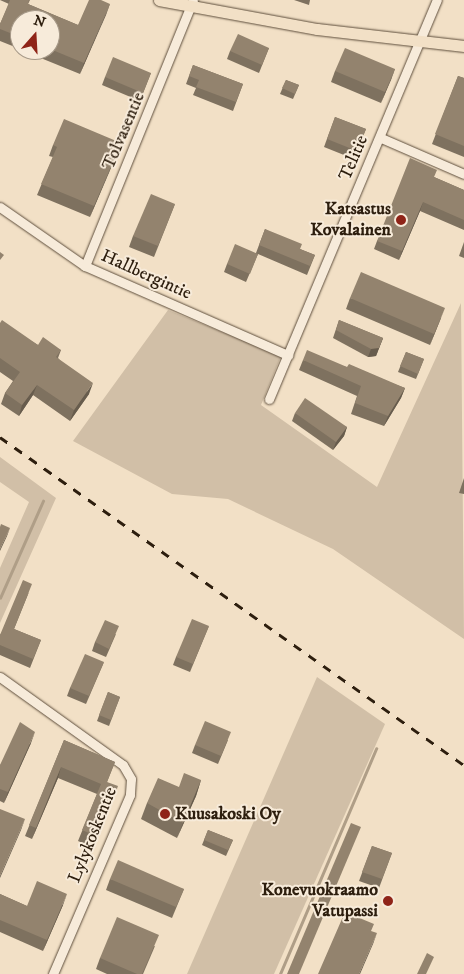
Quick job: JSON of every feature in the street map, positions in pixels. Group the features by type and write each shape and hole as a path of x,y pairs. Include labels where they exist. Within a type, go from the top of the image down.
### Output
{"main road":[{"path":"159,0 464,46"}],"street":[{"name":"Telitie","path":"269,398 423,41 437,0"},
{"name":"Tolvasentie","path":"85,266 192,4"},
{"path":"380,138 464,174"},
{"name":"Hallbergintie","path":"0,207 85,266 288,355"},
{"name":"Lylykoskentie","path":"0,677 123,765 131,779 130,794 53,974"}],"shaded area":[{"path":"461,303 464,639 333,549 228,499 172,494 73,441 168,310 281,356 261,405 377,487"},
{"path":"0,457 56,498 0,623 0,568 29,502 0,482"},
{"path":"317,677 385,724 274,974 187,974"}],"building":[{"path":"10,0 29,0 28,4 42,10 10,10 10,33 0,29 0,24"},
{"path":"89,0 101,0 110,4 84,63 60,53 60,17 78,25"},
{"path":"238,34 269,48 262,65 230,51"},
{"path":"345,48 395,69 385,92 335,71"},
{"path":"113,57 151,73 143,93 105,77"},
{"path":"193,65 243,84 236,102 196,87 199,80 189,76"},
{"path":"458,76 464,78 464,146 435,134"},
{"path":"286,80 299,85 295,94 282,88"},
{"path":"335,117 366,129 357,151 327,139"},
{"path":"64,119 121,143 94,206 41,184 57,147 53,145"},
{"name":"Katsastus Kovalainen","path":"410,158 437,170 434,177 464,190 464,220 423,202 402,251 377,241"},
{"path":"151,194 175,204 158,246 133,236"},
{"path":"265,229 302,244 300,249 315,255 310,266 259,245"},
{"path":"235,244 258,254 250,274 227,264"},
{"path":"0,252 4,255 0,260"},
{"path":"361,272 445,308 434,334 350,298"},
{"path":"2,320 38,345 43,337 61,350 56,357 93,383 74,410 37,385 22,405 5,393 20,372 0,358 0,323"},
{"path":"339,320 383,338 379,348 371,349 336,330"},
{"path":"307,350 347,367 349,364 405,388 388,416 355,403 361,386 303,360"},
{"path":"406,352 424,359 418,374 400,366"},
{"path":"305,398 347,427 336,442 295,413"},
{"path":"1,524 10,528 0,549 0,527"},
{"path":"23,580 32,584 14,629 41,640 33,659 0,645 0,635"},
{"path":"192,619 209,626 193,664 176,657"},
{"path":"105,620 119,626 109,649 95,642"},
{"path":"85,654 104,662 89,696 70,688"},
{"path":"108,692 120,697 111,720 99,715"},
{"path":"205,721 231,732 221,756 195,745"},
{"path":"20,722 35,732 8,792 0,789 0,765"},
{"path":"64,740 115,762 107,782 118,786 96,830 91,828 89,833 82,830 101,784 61,767 36,828 29,825"},
{"path":"184,773 201,780 183,823 147,803 158,778 179,787"},
{"path":"0,809 25,819 0,876"},
{"path":"351,823 361,827 299,974 287,974"},
{"path":"208,830 233,840 228,850 204,840"},
{"path":"372,846 392,853 382,879 362,872"},
{"path":"118,860 184,889 176,907 110,879"},
{"path":"37,881 67,894 47,940 0,920 0,894 27,906"},
{"path":"345,912 374,924 371,931 377,933 359,974 318,974"},
{"path":"117,917 159,935 142,974 137,974 100,958"},
{"path":"427,953 434,957 426,974 417,974"}],"waterway":[{"path":"0,598 43,501"},
{"path":"280,974 376,749"}],"railway":[{"path":"0,437 464,765"}],"place":[{"name":"Katsastus Kovalainen","path":"401,220"},
{"name":"Kuusakoski Oy","path":"165,814"},
{"name":"Konevuokraamo Vatupassi","path":"388,901"}]}
